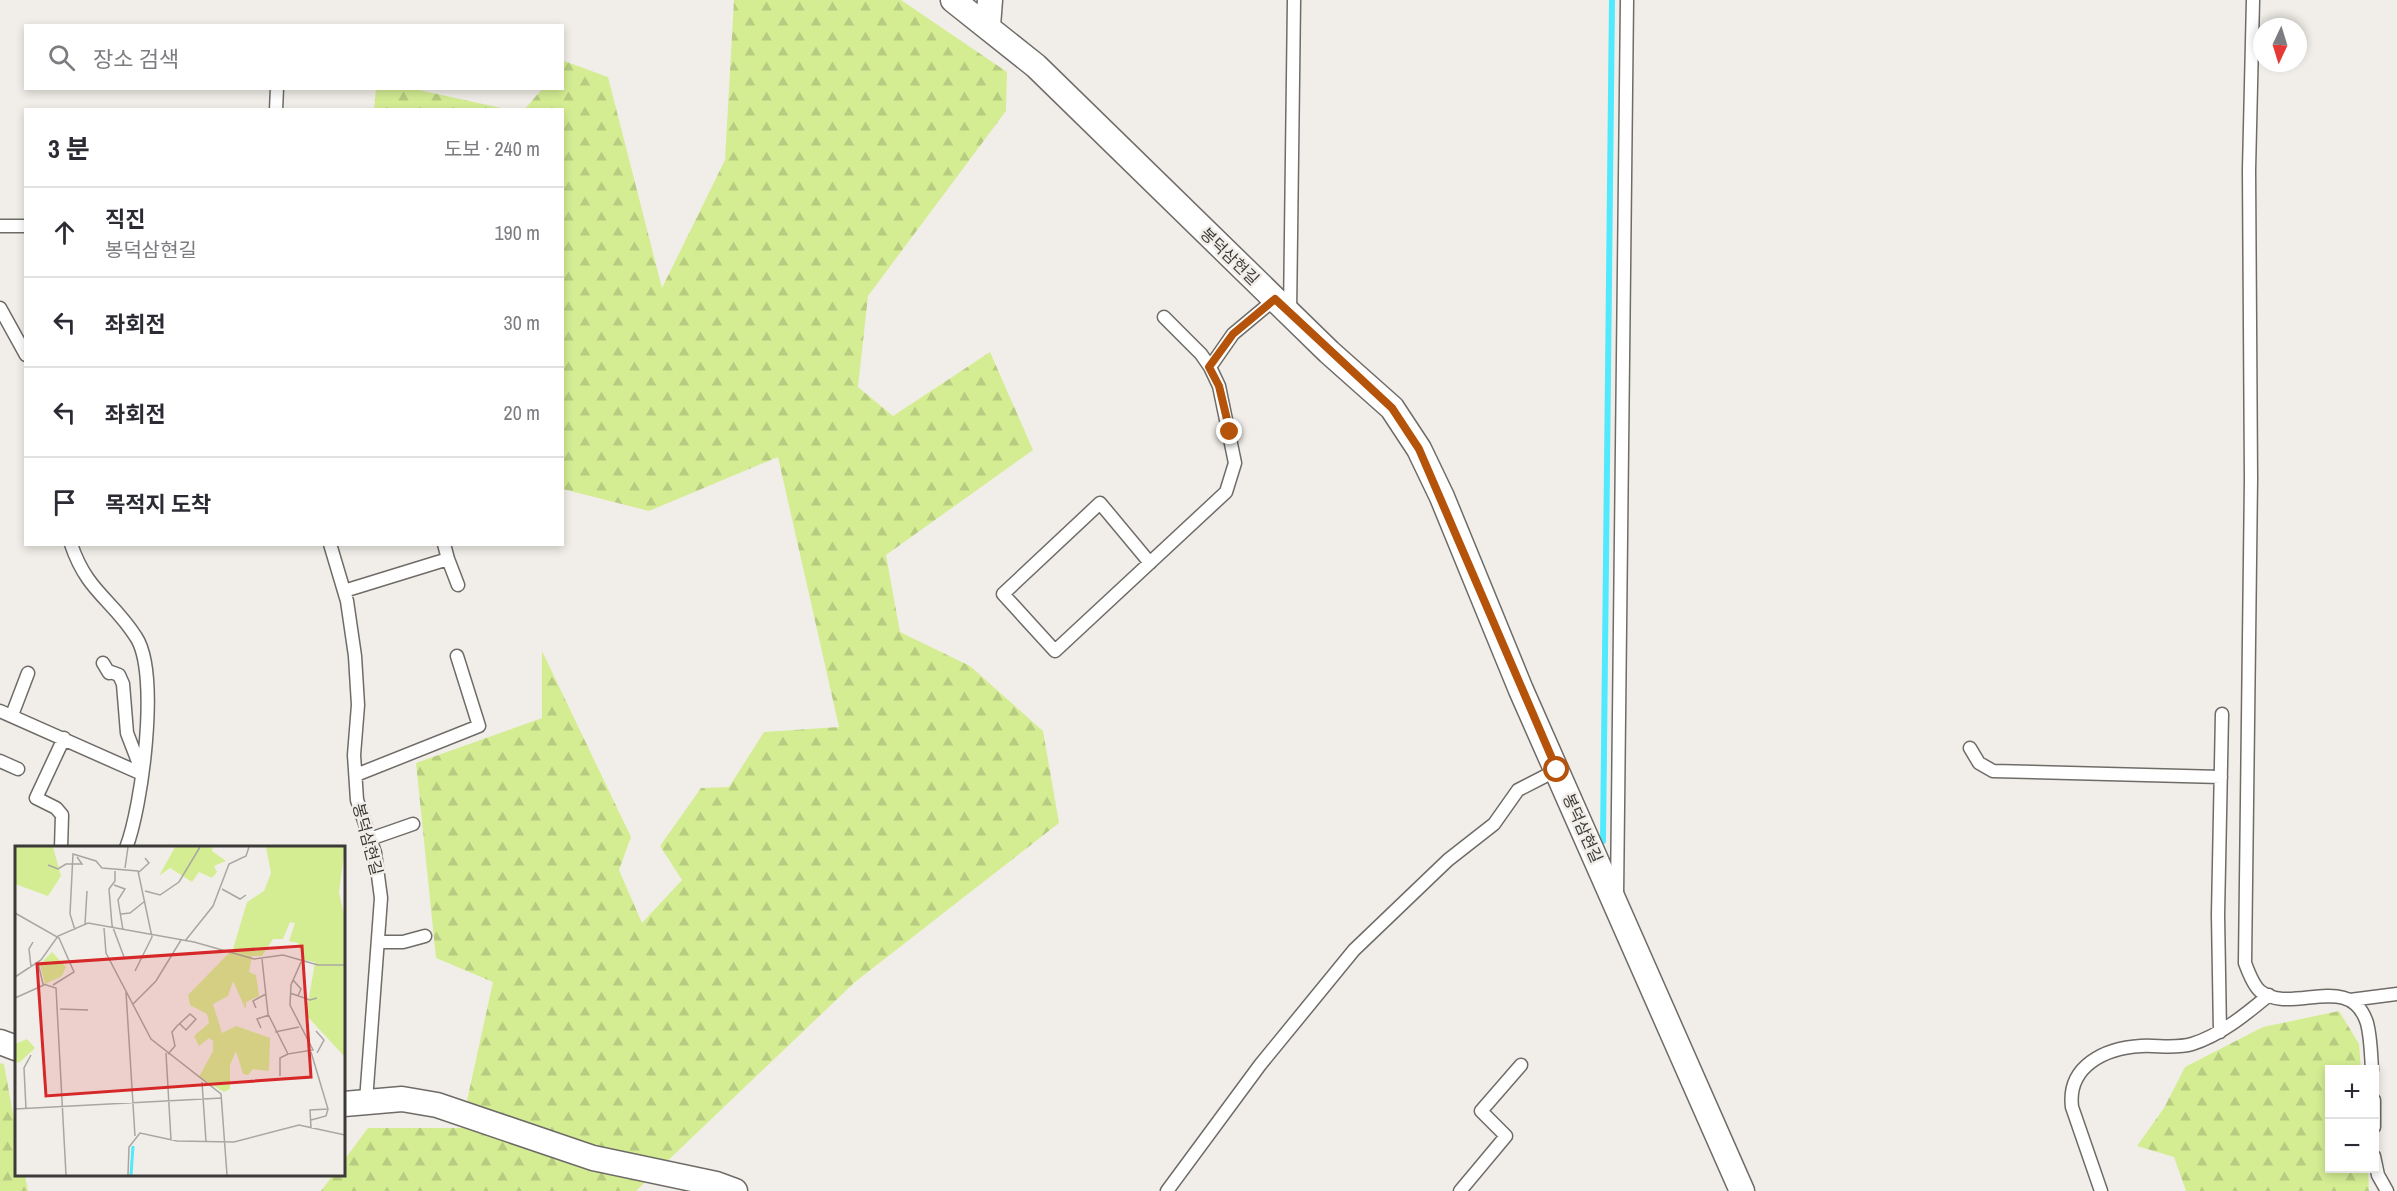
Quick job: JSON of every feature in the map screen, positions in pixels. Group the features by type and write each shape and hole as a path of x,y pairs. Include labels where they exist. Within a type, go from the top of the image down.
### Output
{"street":[{"name":"봉덕삼현길","path":"953,0 1036,66 1282,306 1392,408 1419,449 1742,1191"},
{"path":"990,0 992,29"},
{"path":"0,1042 15,1048"},
{"name":"봉덕삼현길","path":"355,1103 402,1099 437,1105 593,1158 716,1184 735,1191"}],"lane":[{"path":"1209,367 1233,334 1282,306 1294,0"},
{"path":"1617,905 1627,0"},
{"path":"2253,0 2249,170 2251,479 2245,963 2260,991 2277,998 2337,996 2350,999 2397,994"},
{"path":"276,108 277,90"},
{"path":"0,226 24,226"},
{"path":"0,308 24,351"},
{"path":"1150,563 1100,503 1004,594 1055,651 1150,563 1226,492 1235,463 1219,386 1201,354 1164,317"},
{"path":"72,546 87,580 127,625 145,654 146,736 135,819 127,846"},
{"name":"봉덕삼현길","path":"331,546 344,591 355,656 358,705 354,755 357,800 377,863 381,898 378,942 355,1103"},
{"path":"445,546 458,585"},
{"path":"344,591 448,559"},
{"path":"356,775 479,726 457,656"},
{"path":"103,663 109,674 108,671 119,675 123,684 127,733 142,774"},
{"path":"28,673 6,713 142,774"},
{"path":"2220,1032 2217,915 2222,714"},
{"path":"61,846 62,815 56,808 36,798 64,738"},
{"path":"1970,748 1979,764 1993,771 2221,777"},
{"path":"0,761 18,769"},
{"path":"1167,1191 1260,1065 1354,950 1448,860 1494,824 1518,790 1557,770"},
{"path":"370,839 413,824"},
{"path":"378,942 403,942 425,936"},
{"path":"2101,1191 2072,1107 2070,1094 2079,1070 2094,1060 2126,1048 2191,1044 2220,1032 2269,994"},
{"path":"2350,999 2358,1007 2367,1023 2371,1065"},
{"path":"1460,1191 1506,1136 1481,1112 1521,1065"},
{"path":"2378,1173 2387,1191"}],"green space":[{"path":"734,0 901,0 1007,72 1006,111 868,296 858,387 893,416 990,352 1033,450 886,555 900,632 970,666 1043,731 1059,823 855,982 636,1191 321,1191 332,1176 345,1176 345,1159 368,1128 461,1128 493,982 436,958 416,763 542,718 542,651 631,837 619,870 642,923 682,880 660,846 701,788 729,787 764,732 839,727 778,457 649,511 564,489 564,108 526,108 541,90 564,90 564,61 608,77 662,288 725,160"},
{"path":"376,90 419,90 501,108 374,108"},
{"path":"2339,1011 2359,1044 2361,1065 2325,1065 2325,1173 2368,1173 2369,1191 2186,1191 2174,1157 2137,1146 2164,1108 2185,1067 2263,1027"},
{"path":"0,1063 4,1064 15,1125 15,1176 25,1176 28,1191 0,1191"}],"waterway":[{"path":"1603,841 1612,0"}],"route":[{"path":"1230,432 1219,386 1209,367 1233,334 1275,299 1329,352 1392,408 1419,449 1442,497 1521,690 1557,770"}]}
